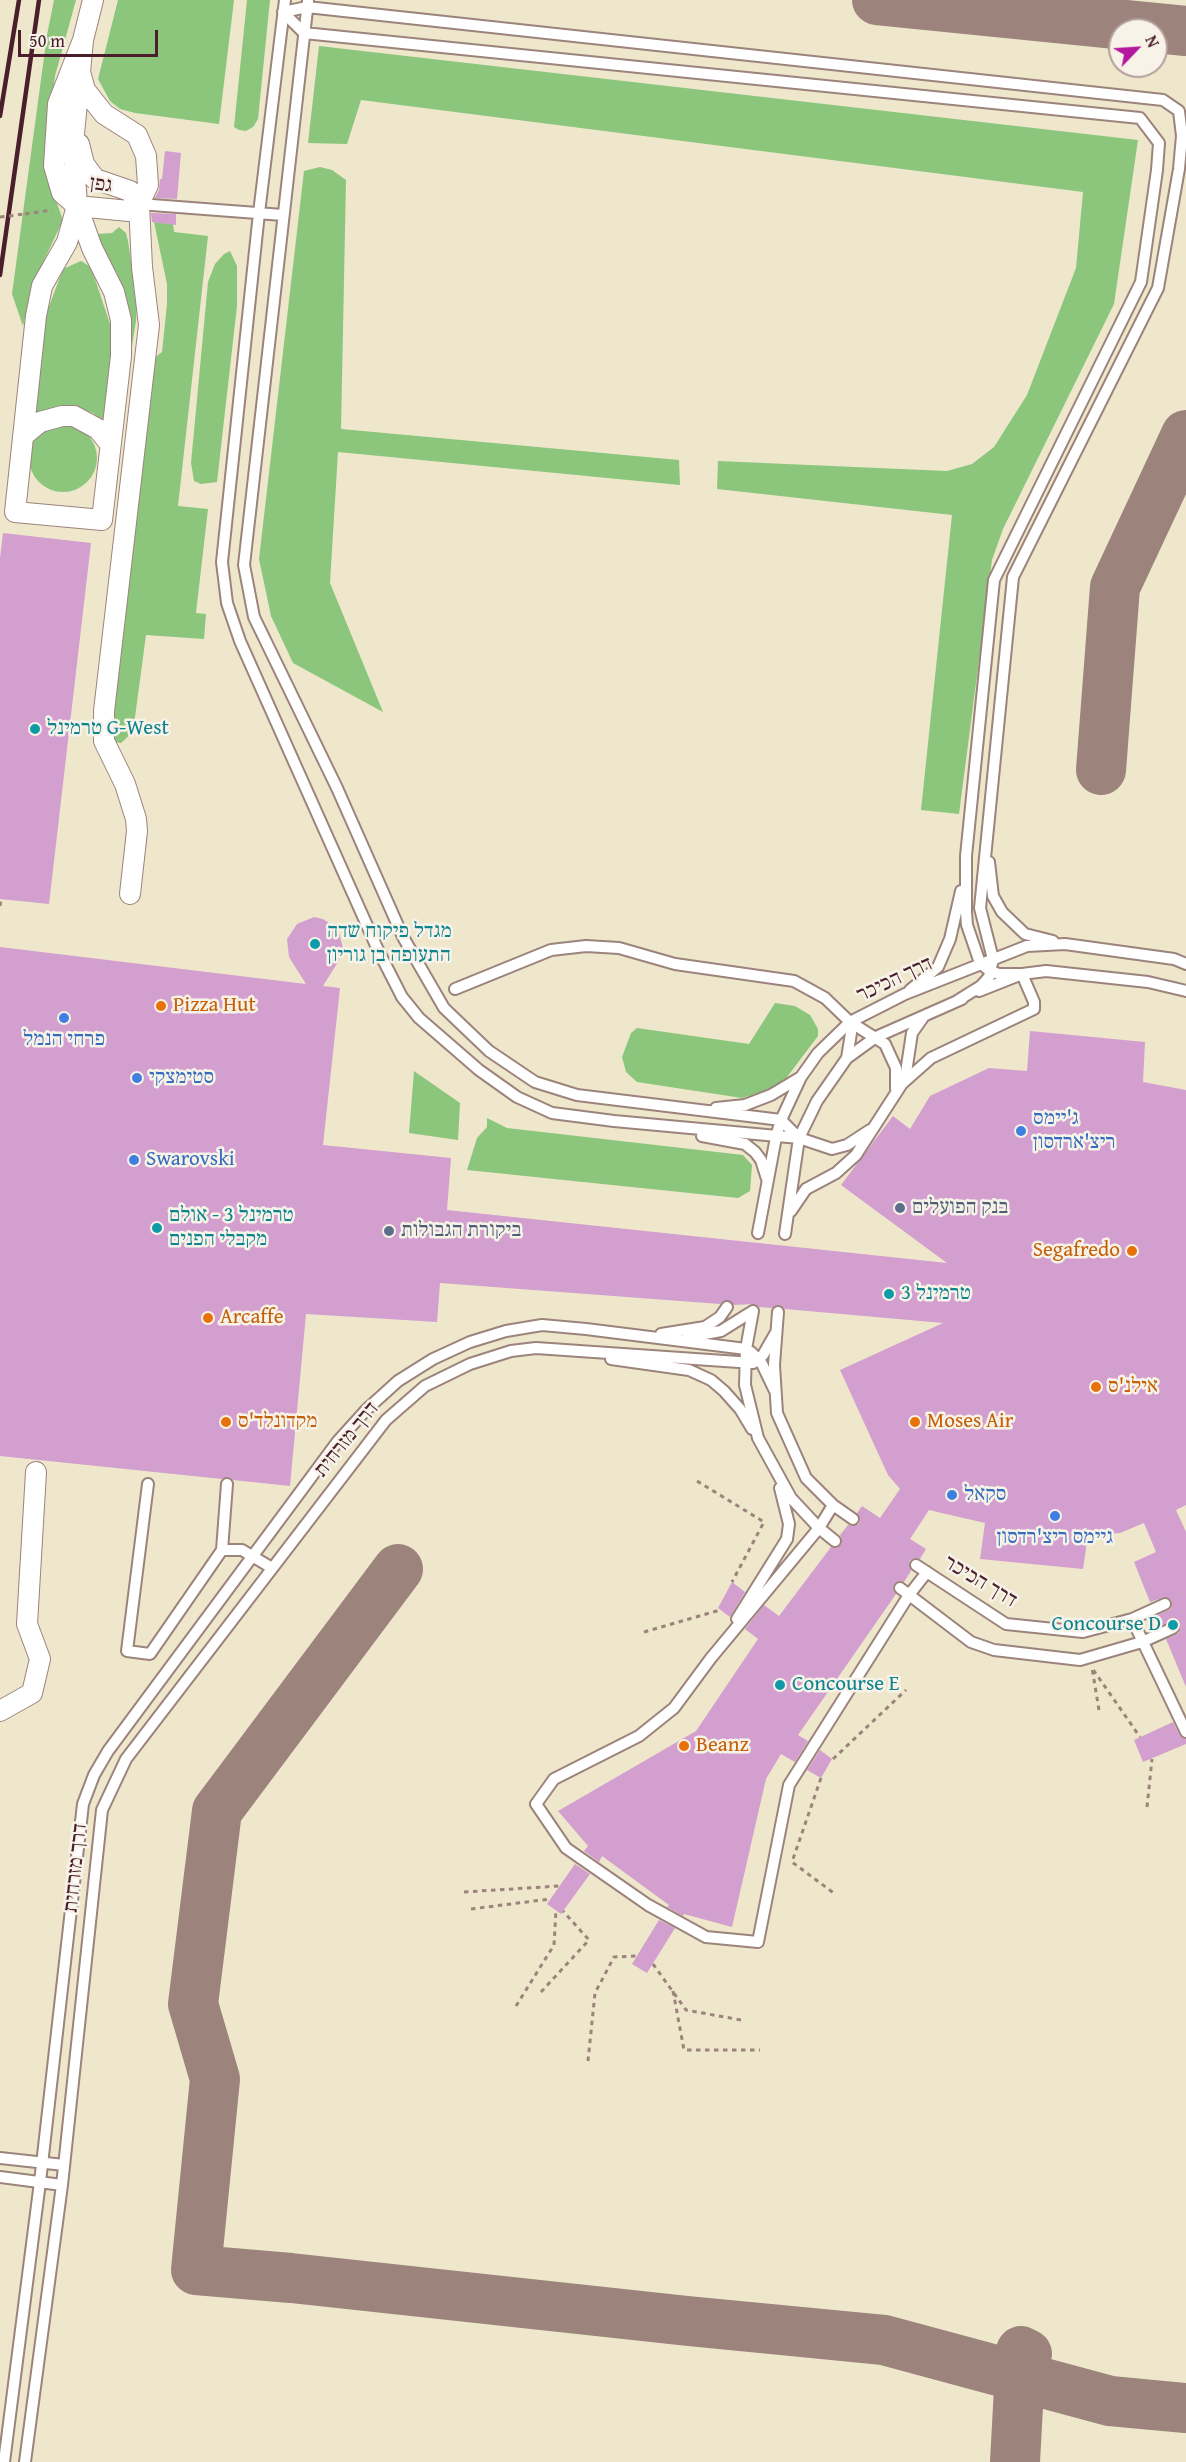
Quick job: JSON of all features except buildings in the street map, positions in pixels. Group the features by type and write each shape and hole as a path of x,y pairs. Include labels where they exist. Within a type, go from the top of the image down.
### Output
{"street":[{"name":"גפן","path":"83,40 80,72 85,90 104,114 137,135 146,156 148,185 139,204 129,211 77,206 62,193 54,166 58,104 83,40 93,0"},
{"path":"77,206 68,242 42,286 36,316 15,512 102,520 121,356 121,320 114,292 92,248 77,206 73,168 74,115 80,72"},
{"path":"74,115 84,164 95,179 130,191 139,204 142,267 149,325 104,711 105,741 136,819 137,831 130,894"},
{"path":"23,436 40,422 62,416 74,416 98,429 110,444"},
{"path":"0,1711 32,1693 40,1659 27,1624 36,1472"}],"lane":[{"path":"308,3 244,565 254,617 337,788 403,938 444,1008 489,1051 535,1082 577,1095 782,1120 799,1138"},
{"path":"284,6 308,3 1164,100 1179,111 1182,136 1179,169 1158,288 1013,577 980,908 993,959 989,976 981,986 957,1001"},
{"path":"284,6 304,33 1140,118 1159,143 1141,282 994,580 965,873 950,939 938,967 905,994"},
{"path":"284,6 259,213 222,562 227,603 240,641 378,950 402,997 419,1018 479,1070 517,1098 552,1113 799,1138 832,1149 847,1145 870,1130"},
{"path":"139,204 283,215"},
{"path":"986,842 993,896 1002,912 1025,934 1065,944"},
{"path":"896,1089 931,1058 1034,1009 1034,1002 1022,974 999,974 990,971 981,963 967,925 965,873"},
{"name":"דרך הכיכר","path":"759,1233 776,1137 782,1120 801,1077 818,1053 850,1022 905,994 1028,946 1065,944 1150,956 1186,964"},
{"path":"455,989 551,950 586,945 619,948 675,964 794,981 825,998 850,1022 885,1044 896,1068 896,1089"},
{"path":"1150,956 1186,956"},
{"name":"דרך הכיכר","path":"785,1234 799,1138 817,1101 847,1058 876,1037 1022,974 1046,971 1148,982 1186,991"},
{"path":"789,1215 806,1189 836,1173 856,1155 908,1071 912,1033 924,1015"},
{"path":"847,1058 851,1034 850,1022"},
{"path":"688,1109 745,1105 771,1095 801,1077"},
{"path":"614,1121 641,1129 746,1144 755,1152 768,1180"},
{"path":"640,1335 672,1333 705,1327 720,1317 727,1306"},
{"path":"640,1335 692,1338 721,1331 753,1311 746,1349 746,1385 758,1438"},
{"path":"778,1312 775,1334 777,1413 806,1478 833,1505 853,1519"},
{"path":"4,2462 40,2182 83,1804 94,1775 108,1751 338,1442 366,1410 398,1381 433,1359 470,1342 506,1330 542,1325 746,1349 759,1360 775,1390"},
{"path":"536,1348 753,1363 759,1360 775,1334"},
{"path":"536,1348 689,1370 711,1380 740,1409 790,1498 835,1541"},
{"name":"דרך מזרחית","path":"25,2462 62,2185 102,1810 126,1759 386,1420 425,1386 470,1364 511,1351 536,1348"},
{"path":"773,1468 789,1524 787,1539 711,1658 675,1708 639,1736 554,1779 536,1804 566,1848 648,1905 706,1937 758,1942 789,1785 904,1591 927,1572"},
{"path":"148,1484 127,1651 150,1654 222,1550 227,1484"},
{"path":"711,1658 819,1528 833,1505"},
{"path":"222,1550 242,1550 272,1568"},
{"name":"דרך הכיכר","path":"916,1564 1006,1624 1083,1632 1132,1619 1165,1604"},
{"path":"904,1591 971,1642 993,1650 1080,1660 1142,1642 1173,1628"},
{"path":"1132,1619 1186,1732"},
{"path":"0,2158 64,2165"},
{"path":"0,2177 62,2185"}],"path":[{"path":"0,217 25,214"},
{"path":"0,906 1,899"},
{"path":"697,1481 764,1522 732,1582"},
{"path":"644,1632 720,1610"},
{"path":"1099,1710 1092,1668 1140,1737"},
{"path":"832,1759 906,1690"},
{"path":"1147,1808 1152,1759"},
{"path":"820,1778 792,1862 835,1894"},
{"path":"464,1892 559,1886"},
{"path":"471,1909 550,1899"},
{"path":"516,2006 554,1946 556,1911"},
{"path":"541,1992 589,1940 563,1911"},
{"path":"588,2061 595,1993 614,1957 637,1956"},
{"path":"653,1964 686,2010 741,2020"},
{"path":"673,1991 684,2050 760,2050"}],"green space":[{"path":"54,0 76,0 55,76 47,143 46,173 63,220 33,284 23,326 12,294 47,35"},
{"path":"118,0 234,0 219,124 135,113 120,109 110,101 98,79"},
{"path":"247,0 270,0 258,119 253,127 246,131 234,127"},
{"path":"319,46 1138,140 1114,304 1003,529 992,560 959,814 921,810 952,515 717,489 718,461 947,471 972,464 994,447 1027,395 1076,268 1083,192 361,100 347,144 308,143"},
{"path":"320,167 332,170 346,180 341,429 679,460 680,485 338,452 330,583 383,712 293,663 271,616 259,559 304,171"},
{"path":"154,222 173,224 174,232 208,236 178,506 208,509 196,613 206,614 204,639 146,635 133,732 121,743 113,742 111,731 154,358 162,352 167,304 167,284"},
{"path":"119,227 126,233 128,241 137,299 132,346 129,346 126,304 117,273 96,239 97,234 112,233"},
{"path":"230,251 237,266 237,306 217,482 201,484 194,481 191,463 208,282 215,264"},
{"path":"81,261 91,267 110,324 111,354 107,422 105,423 93,413 69,405 33,415 42,325 63,269"},
{"path":"63,424 76,427 87,434 94,445 97,458 94,471 87,482 76,489 63,492 50,489 39,482 32,471 29,458 32,445 39,434 50,427"},
{"path":"775,1003 795,1006 810,1015 818,1029 818,1036 787,1077 772,1089 742,1098 637,1082 626,1072 622,1057 631,1033 637,1028 749,1044"},
{"path":"414,1071 460,1103 458,1140 409,1133"},
{"path":"487,1118 507,1128 743,1155 752,1165 750,1191 738,1198 467,1170 477,1138 487,1127"}],"taxiway":[{"path":"877,0 1186,31"},
{"path":"1101,770 1115,587 1186,435"},
{"path":"398,1569 217,1811 193,2004 215,2079 196,2270 884,2340 1110,2401 1186,2408"},
{"path":"1015,2462 1021,2351 1027,2354"}],"railway":[{"path":"0,116 19,0"},
{"path":"0,275 39,0"}],"place":[{"name":"טרמינל G-West","path":"35,729"},
{"name":"מגדל פיקוח שדה התעופה בן גוריון","path":"315,944"},
{"name":"Pizza Hut","path":"161,1006"},
{"name":"פרחי הנמל","path":"64,1018"},
{"name":"סטימצקי","path":"137,1078"},
{"name":"ג'יימס ריצ'ארדסון","path":"1021,1131"},
{"name":"Swarovski","path":"134,1160"},
{"name":"בנק הפועלים","path":"900,1208"},
{"name":"טרמינל 3 - אולם מקבלי הפנים","path":"157,1228"},
{"name":"ביקורת הגבולות","path":"389,1231"},
{"name":"Segafredo","path":"1132,1251"},
{"name":"טרמינל 3","path":"889,1294"},
{"name":"Arcaffe","path":"208,1318"},
{"name":"אילנ'ס","path":"1096,1387"},
{"name":"מקדונלד'ס","path":"226,1422"},
{"name":"Moses Air","path":"915,1422"},
{"name":"סקאל","path":"952,1495"},
{"name":"גיימס ריצ'רדסון","path":"1055,1516"},
{"name":"Concourse D","path":"1173,1625"},
{"name":"Concourse E","path":"780,1685"},
{"name":"Beanz","path":"684,1746"}]}
